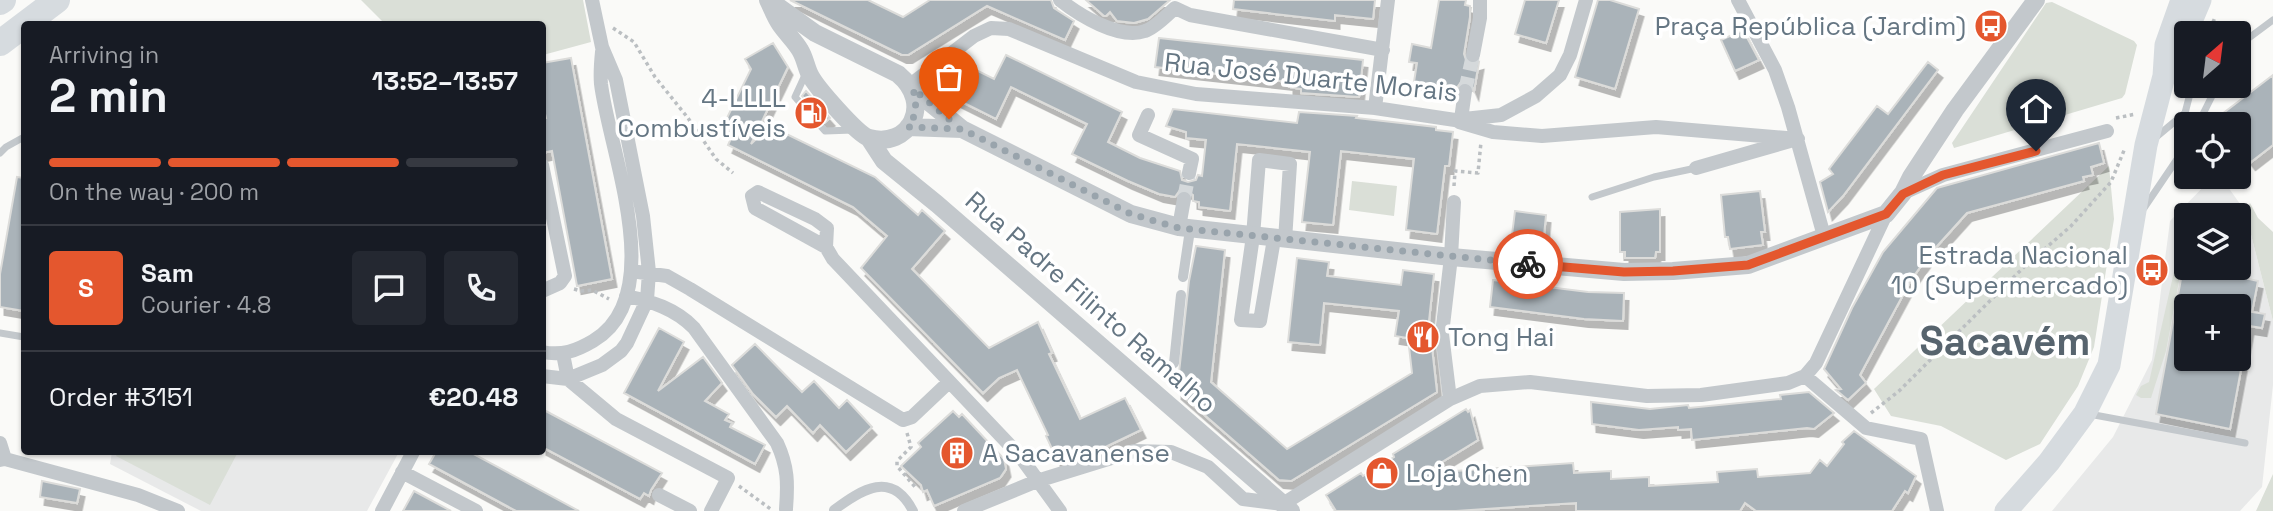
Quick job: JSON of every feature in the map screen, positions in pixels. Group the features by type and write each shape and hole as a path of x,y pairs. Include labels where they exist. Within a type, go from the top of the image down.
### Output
{"highway":[{"path":"29,21 57,0"},
{"path":"0,43 21,27"}],"main road":[{"path":"2164,76 2166,45 2174,38"},
{"path":"2006,511 2049,462 2085,413 2109,365 2134,223 2137,143 2174,55"}],"street":[{"path":"546,376 568,379 602,365 621,351 637,325 647,300 649,272 643,216 616,80 602,47 592,0"},
{"path":"768,0 799,24 898,74 962,129 1131,214 1184,229 1624,272 1673,271 1748,265 1886,214"},
{"name":"Rua Padre Filinto Ramalho","path":"768,0 779,24 800,48 810,76 884,161 1287,507"},
{"path":"1060,0 1073,11 1106,27 1129,33 1146,31 1174,4 1190,15 1383,50"},
{"path":"1375,108 1388,0"},
{"path":"1473,55 1480,18 1480,0"},
{"name":"Rua José Duarte Morais","path":"911,87 974,36 991,28 1009,29 1136,82 1196,94 1375,108 1458,120 1501,115 1536,96 1560,75 1570,55 1586,0"},
{"path":"1738,0 1774,70 1798,139 1824,236"},
{"path":"964,511 1037,481 1134,451 1171,452 1208,467 1243,499 1287,507 1450,399 1480,386 1530,382 1647,396 1701,395 1788,383 1805,376 1816,363 1886,214 1903,194 1911,177 1955,110 2036,0"},
{"path":"808,67 809,58 816,46 835,43"},
{"path":"546,352 563,354 578,350 601,336 612,325 626,296 631,271 629,214 601,83 602,47"},
{"path":"862,134 881,139 894,136 908,127 915,113 916,99 911,87"},
{"path":"1465,91 1458,120 1463,125 1482,129 1542,136 1656,127 1798,139"},
{"path":"1148,115 1139,135 1192,159 1189,173"},
{"path":"908,127 962,129"},
{"path":"1903,194 1943,175 2107,131"},
{"path":"1696,168 1798,139"},
{"path":"1259,160 1290,164 1280,239 1260,321 1241,320 1253,236 1259,160"},
{"path":"546,185 565,276 560,283 546,289"},
{"path":"826,247 755,208 752,196 758,192 815,219 827,228 826,247 833,260 1020,456 1060,511"},
{"path":"1183,277 1184,199"},
{"path":"1450,399 1442,334 1454,202"},
{"path":"631,271 667,276 903,420 912,417 949,382"},
{"path":"1174,363 1181,295"},
{"path":"626,296 647,300 678,315 694,328 777,443 788,477 781,510"},
{"path":"563,354 568,379 616,419 729,478 710,511"},
{"path":"1805,376 1866,428 1922,439 1937,511"},
{"path":"0,443 2,460 138,495 178,511"},
{"path":"382,511 411,455"},
{"path":"402,471 476,511"},
{"path":"834,510 856,494 883,485 892,488 910,506"},
{"path":"659,495 690,511"}],"lane":[{"path":"2251,36 2273,20"},
{"path":"808,67 794,97 825,131 862,134"},
{"path":"2137,143 2185,113 2189,98"},
{"path":"0,153 21,139"},
{"path":"2134,223 2174,164"},
{"path":"1592,197 1654,177 1696,168"},
{"path":"0,333 21,336"},
{"path":"2085,413 2245,443"}],"path":[{"path":"595,15 634,42 716,159 733,173"},
{"path":"1454,202 1455,171 1478,173 1482,129"},
{"path":"1858,422 1899,391 2024,267 2071,226 2111,182 2118,161 2137,143"},
{"path":"581,291 592,290 605,297"},
{"path":"903,420 911,447 897,461 897,466 921,496 910,506"},
{"path":"729,478 781,510"}],"shaded area":[{"path":"361,0 583,0 591,42 546,54 546,21 382,21"},
{"path":"2052,2 2134,41 2137,45 2125,94 2122,98 1954,148 1952,143 2046,3"},
{"path":"2109,166 2114,219 2094,347 2078,386 2040,444 2006,460 1941,426 1891,416 1874,389"},
{"path":"1352,181 1397,186 1394,216 1349,210"},
{"path":"2201,189 2229,189 2239,203 2188,203"},
{"path":"2251,205 2258,218 2273,232 2273,321 2251,235"},
{"path":"2174,217 2174,280 2251,280 2251,235 2273,321 2273,385 2262,487 2240,511 2052,511 2113,437 2152,360 2170,221"},
{"path":"2174,272 2174,280 2179,280 2177,294 2174,294 2166,351 2151,398 2136,395 2141,386 2149,382"},
{"path":"112,455 397,455 367,511 201,511 110,464"},
{"path":"116,455 236,455 210,505"},
{"path":"2273,474 2273,511 2256,511"}],"building":[{"path":"790,0 868,0 903,17 930,0 1051,0 1054,8 1074,21 1065,40 987,6 908,55 902,55"},
{"path":"1086,0 1170,0 1148,19 1134,23 1117,21 1110,12 1104,16"},
{"path":"1234,0 1375,0 1373,19 1335,15 1335,21 1233,9"},
{"path":"1439,0 1466,0 1465,5 1470,6 1464,54 1467,63 1479,62 1474,91 1467,82 1461,82 1456,89 1414,82 1417,63 1409,62 1412,44 1431,48"},
{"path":"1525,0 1559,0 1546,43 1515,34"},
{"path":"1598,0 1610,0 1639,9 1615,89 1575,77"},
{"path":"1743,30 1759,60 1735,71 1721,40"},
{"path":"1159,38 1363,60 1359,97 1301,93 1301,89 1289,87 1289,82 1155,67"},
{"path":"773,43 788,67 751,144 770,126 875,177 918,215 922,210 945,231 912,269 989,348 1038,322 1052,353 1049,354 1080,419 1125,398 1141,430 1099,450 1098,447 1059,464 1017,370 999,378 983,393 861,268 887,236 853,207 728,145 734,132 723,126 751,69 745,59"},
{"path":"1006,55 1122,112 1108,142 1140,158 1180,171 1182,180 1188,182 1196,180 1198,175 1202,176 1206,140 1186,138 1186,132 1166,126 1173,109 1297,123 1299,112 1357,116 1356,118 1436,127 1436,130 1453,132 1449,166 1445,166 1437,234 1406,230 1414,159 1341,151 1333,225 1302,222 1310,152 1237,144 1230,211 1199,207 1199,202 1193,201 1193,195 1186,190 1180,190 1175,197 1159,194 1072,154 1087,124 1011,87 996,119 952,97 968,66 994,79"},
{"path":"571,58 612,279 577,286 552,151 546,152 546,62"},
{"path":"1928,62 1938,70 1828,212 1820,182 1833,174 1829,169 1877,106 1888,114"},
{"path":"2273,75 2273,145 2251,162 2251,112 2225,112 2243,98 2251,98 2251,92"},
{"path":"806,91 830,118 825,122 802,96"},
{"path":"2099,143 2104,163 2091,167 2093,175 2083,177 2084,181 1967,213 1929,255 1911,280 1860,375 1866,383 1848,400 1836,390 1841,389 1824,369 1852,308 1883,252 1937,188"},
{"path":"17,177 21,178 21,310 0,307 0,274"},
{"path":"1760,191 1765,232 1761,232 1763,245 1730,249 1728,237 1725,237 1721,195"},
{"path":"1660,209 1660,252 1656,252 1655,258 1625,258 1625,252 1620,252 1620,212"},
{"path":"1515,211 1546,215 1543,246 1511,243"},
{"path":"1196,246 1225,250 1211,382 1287,449 1412,373 1408,338 1395,336 1399,311 1324,303 1320,345 1288,342 1297,258 1329,262 1327,276 1401,285 1403,270 1434,274 1429,321 1437,392 1291,481 1279,480 1177,391 1189,281"},
{"path":"1493,280 1588,292 1624,293 1623,321 1490,307"},
{"path":"2181,280 2258,281 2252,312 2265,314 2262,328 2251,326 2251,294 2178,294"},
{"path":"2174,317 2174,371 2241,371 2230,429 2156,414"},
{"path":"659,328 684,342 658,391 703,357 722,383 705,401 729,414 725,420 732,423 730,427 765,445 755,464 624,393"},
{"path":"755,344 802,392 814,381 839,408 847,400 872,427 846,452 820,425 813,433 787,406 776,417 753,394 732,365"},
{"path":"1809,392 1834,413 1814,429 1692,440 1691,429 1678,430 1678,427 1639,430 1592,424 1591,402 1650,409 1688,405 1689,408 1781,399 1780,395"},
{"path":"1466,409 1468,412 1470,410 1478,440 1424,473 1573,463 1574,473 1611,471 1611,479 1649,477 1649,486 1718,482 1717,472 1757,469 1758,477 1810,473 1820,460 1827,466 1844,444 1842,442 1854,431 1916,476 1908,493 1905,491 1892,511 1756,511 1745,503 1740,511 1576,511 1576,503 1456,511 1336,511 1326,495 1361,473 1363,476 1394,457 1393,454"},
{"path":"546,411 662,473 649,496 644,493 640,499 546,449"},
{"name":"A Sacavanense","path":"953,411 959,417 962,414 1004,459 1006,469 1000,478 934,506 927,490 923,492 921,485 901,466 921,447 918,443"},
{"path":"434,455 476,455 579,511 516,511 429,464"},
{"path":"42,481 80,489 77,503 40,497"},
{"path":"414,491 451,511 403,511"}],"tunnel":[{"path":"1465,91 1473,55"},
{"path":"1184,199 1189,173"}],"way so far":[{"path":"949,119 913,89 916,106 914,119 908,127 962,129 1131,214 1179,228 1528,264"}],"place":[{"name":"Praça República (Jardim)","path":"1991,26"},
{"name":"4-LLLL Combustíveis","path":"811,113"},
{"name":"Estrada Nacional 10 (Supermercado)","path":"2152,270"},
{"name":"Tong Hai","path":"1423,337"},
{"name":"A Sacavanense","path":"957,453"},
{"name":"Loja Chen","path":"1382,473"}],"district":[{"name":"Sacavém","path":"2005,341"}],"route":[{"path":"1528,264 1624,272 1748,265 1886,214 1903,194 1943,175 2036,151"}]}
